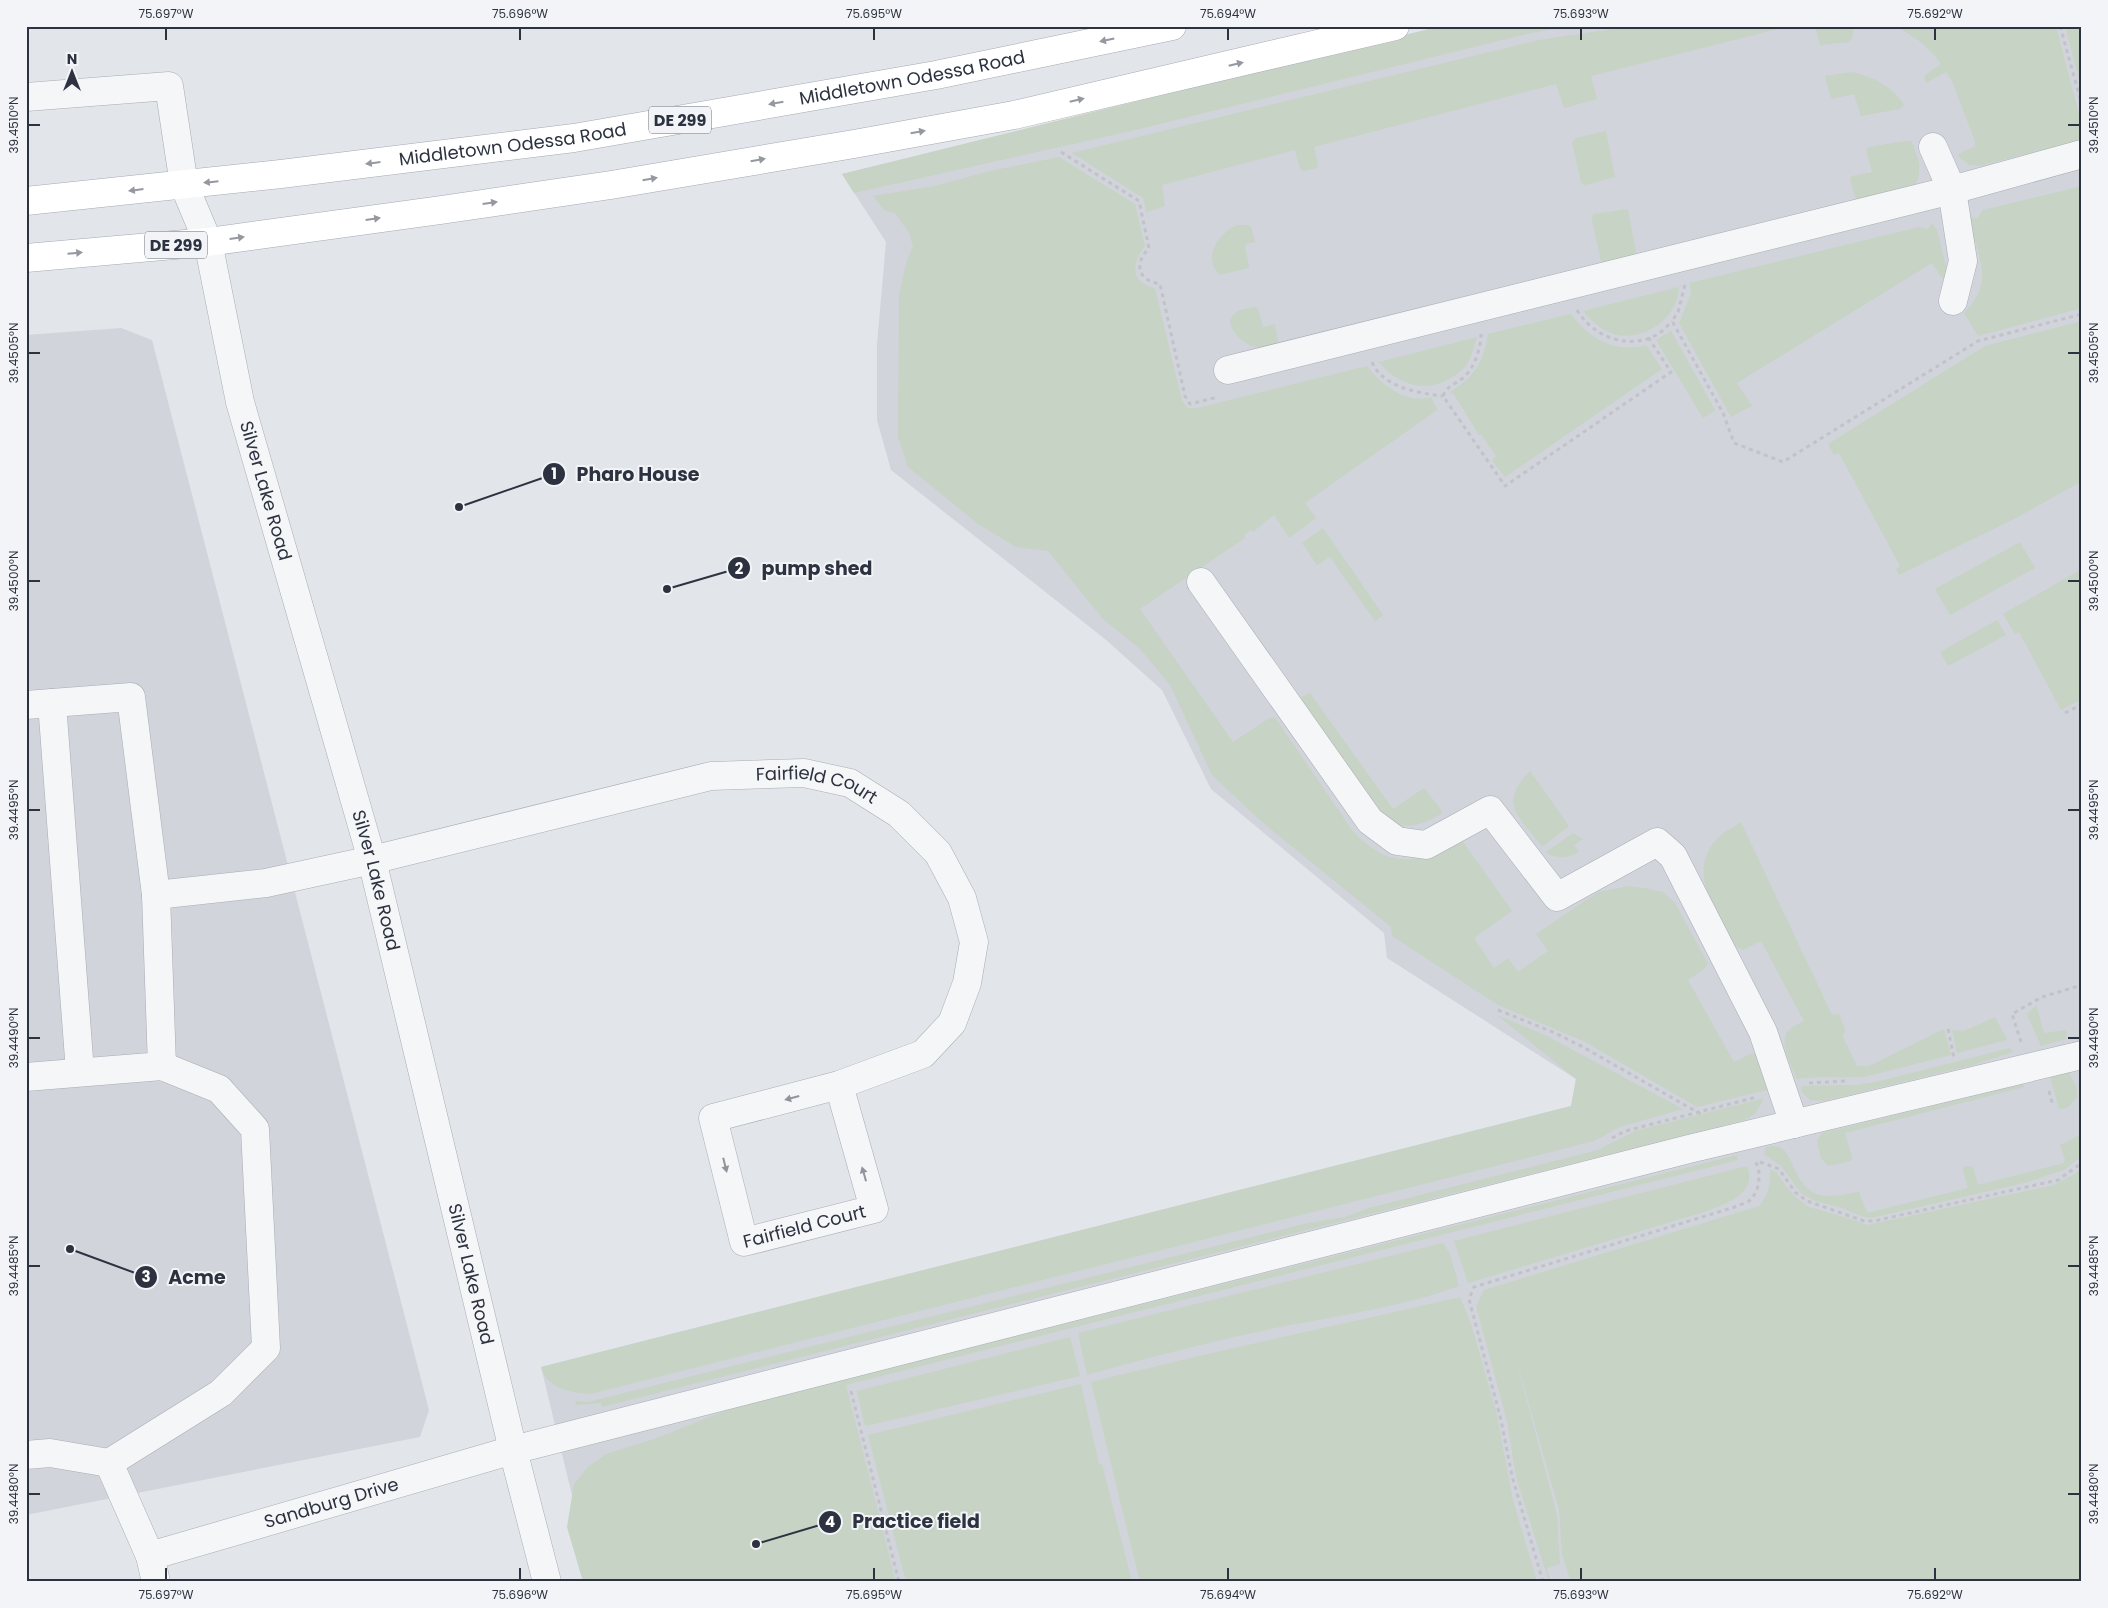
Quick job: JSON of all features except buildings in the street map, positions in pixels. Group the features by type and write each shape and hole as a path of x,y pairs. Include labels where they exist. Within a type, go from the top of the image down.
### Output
{"main road":[{"name":"Middletown Odessa Road","path":"26,201 184,185 574,138 936,75 1172,26"},
{"name":"DE 299","path":"26,258 208,242 325,226 610,185 854,144 1014,114 1395,26"}],"street":[{"name":"Silver Lake Road","path":"26,97 169,86 184,185 208,242 240,402 372,860 513,1450 547,1582"},
{"path":"1933,147 1952,190 1964,262 1953,301"},
{"path":"1228,370 1952,190 2082,154"},
{"path":"1201,582 1370,821 1397,841 1426,845 1490,810 1557,897 1657,842 1673,856 1763,1032 1794,1124"},
{"path":"80,1072 39,704 132,697 156,895 162,1066"},
{"name":"Fairfield Court","path":"156,895 266,883 372,860 711,776 804,773 850,783 898,814 938,853 962,898 974,942 967,983 952,1023 923,1054 839,1085 714,1118 744,1242 874,1209 839,1085"},
{"name":"Sandburg Drive","path":"153,1569 513,1450 1794,1124 2082,1055"},
{"path":"26,1077 162,1066 219,1089 255,1128 266,1348 221,1393 109,1463 50,1453 26,1456"},
{"path":"109,1463 153,1569"}],"path":[{"path":"2060,26 2082,105"},
{"path":"1585,306 1576,308 1584,322 1604,337 1620,340 1642,340 1657,334 1672,321 1678,312 1685,280"},
{"path":"1672,321 1722,412 1734,443 1783,462 1978,341 2082,314"},
{"path":"1371,357 1374,366 1390,381 1415,392 1443,396"},
{"path":"2065,713 2082,704"},
{"path":"1498,1010 1555,1033 1583,1047 1712,1120"},
{"path":"1948,1029 1955,1059"},
{"path":"1543,1582 1512,1476 1501,1420 1469,1299 1474,1287 1738,1206 1750,1200 1758,1186 1759,1167 1752,1156"},
{"path":"1745,1163 1755,1160 1779,1169 1795,1192 1807,1201 1864,1221 1874,1221 2058,1180 2082,1163"},
{"path":"850,1388 900,1582"}],"shaded area":[{"path":"1457,26 2082,26 2082,1582 593,1582 541,1367 1571,1106 1576,1079 1387,958 1384,933 1211,789 1162,690 1105,639 891,470 877,420 877,344 886,242 842,174"},
{"path":"121,328 152,340 429,1410 420,1437 26,1515 26,335"}],"green space":[{"path":"1441,26 1569,26 1527,34 1131,131 854,193 842,174"},
{"path":"1632,26 1790,26 1591,76 1597,99 1564,108 1556,84 1314,147 1317,168 1304,171 1300,169 1295,150 1162,185 1165,206 1146,212 1143,198 1072,153 1539,40"},
{"path":"1815,26 1854,26 1852,39 1849,42 1820,45"},
{"path":"1895,26 2056,26 2082,126 2082,140 1979,166 1969,165 1957,155 1975,146 1975,141 1952,81 1946,72 1926,83 1924,76 1941,64 1921,42"},
{"path":"2065,26 2082,26 2082,90 2081,86"},
{"path":"1853,72 1882,83 1894,92 1904,105 1900,109 1861,116 1854,94 1831,99 1825,76"},
{"path":"1606,131 1615,177 1585,185 1581,182 1572,142 1576,138"},
{"path":"1911,141 1919,163 1920,169 1915,186 1856,200 1850,180 1852,176 1872,172 1866,149"},
{"path":"1059,157 1135,204 1145,246 1137,259 1135,271 1141,282 1155,288 1182,401 1188,408 1197,408 1367,366 1394,391 1412,398 1431,397 1437,410 1305,503 1316,518 1289,538 1274,515 1253,532 1251,530 1244,535 1245,538 1140,609 1233,742 1268,719 1273,717 1276,719 1352,830 1365,843 1378,852 1404,859 1418,858 1446,848 1461,839 1512,911 1474,938 1494,968 1508,958 1518,972 1548,951 1536,934 1598,892 1629,886 1663,892 1675,903 1708,964 1688,980 1734,1062 1753,1053 1757,1056 1767,1082 1767,1090 1697,1107 1585,1042 1498,1005 1392,936 1391,927 1262,822 1212,775 1170,685 1140,649 1103,619 1048,551 1016,547 977,523 908,467 898,437 899,295 907,260 913,246 909,233 895,213 885,211 873,196 935,186 990,171"},
{"path":"2082,187 2082,308 1978,336 1964,313 1974,302 1982,280 1980,258 1969,221 1970,216 1977,219 1983,210"},
{"path":"1628,209 1637,258 1605,263 1601,261 1592,220 1593,214"},
{"path":"1932,224 1937,229 1948,275 1946,280 1941,277 1932,263 1737,383 1752,406 1731,417 1679,323 1691,294 1690,283 1919,227 1928,229"},
{"path":"1237,225 1248,225 1251,227 1255,242 1246,244 1245,247 1249,266 1248,268 1220,275 1212,261 1212,254 1224,234"},
{"path":"1679,287 1673,308 1667,317 1650,330 1639,334 1628,336 1607,332 1583,311"},
{"path":"1255,307 1258,308 1263,327 1275,324 1278,341 1275,345 1250,346 1233,329 1231,319 1235,313"},
{"path":"1571,314 1594,337 1604,342 1624,347 1646,345 1662,369 1505,477 1492,460 1496,456 1481,434 1479,435 1453,393 1451,394 1450,392 1472,375 1481,361 1488,334"},
{"path":"2082,321 2082,481 2016,518 1899,575 1896,569 1900,566 1839,453 1834,455 1828,444 1985,346"},
{"path":"1671,331 1715,410 1703,418 1656,340"},
{"path":"1477,337 1471,356 1462,370 1444,382 1434,385 1414,385 1404,382 1395,377 1379,362"},
{"path":"1323,528 1383,615 1375,621 1330,557 1317,565 1302,543"},
{"path":"2020,542 2035,568 1950,615 1935,589"},
{"path":"2082,569 2082,699 2061,710 2019,632 2015,634 2003,614"},
{"path":"1997,620 2006,635 1948,666 1940,652"},
{"path":"1310,693 1393,809 1424,788 1442,811 1441,814 1426,822 1412,826 1398,825 1383,819 1299,701 1303,696"},
{"path":"1530,771 1569,826 1542,847 1520,818 1513,802 1520,783"},
{"path":"1741,822 1832,1015 1839,1014 1846,1032 1842,1035 1857,1066 1869,1066 1944,1029 1951,1055 1864,1077 1797,1079 1787,1056 1784,1043 1787,1032 1804,1021 1761,941 1743,950 1735,946 1719,920 1707,891 1704,862 1710,848 1721,835"},
{"path":"1573,833 1583,839 1574,845 1579,852 1571,856 1562,857 1550,855 1546,852"},
{"path":"2036,1005 2044,1033 2065,1030 2067,1032 2066,1039 2041,1046 2027,1014"},
{"path":"1497,1015 1545,1035 1683,1109 1620,1127 1594,1141 590,1394 567,1390 554,1385 548,1380 541,1367 1571,1106 1576,1079"},
{"path":"1995,1017 2007,1040 1957,1053 1952,1030 1964,1031"},
{"path":"2010,1048 2013,1052 1973,1065 1824,1101 1810,1100 1802,1092 1801,1086 1856,1085 1876,1082"},
{"path":"2069,1072 2077,1088 2077,1098 2067,1108 2059,1109 2050,1077"},
{"path":"2023,1084 2024,1087 1845,1133 1852,1157 1851,1161 1828,1166 1821,1158 1817,1141 1822,1133"},
{"path":"1764,1098 1755,1114 1745,1120 602,1407 601,1403 576,1405 575,1401 588,1402 1308,1223 1345,1217 1369,1208 1598,1150 1635,1131"},
{"path":"2082,1134 2082,1156 2064,1170 2024,1183 1871,1218 1815,1201 1801,1193 1781,1166 1764,1154 1766,1147 1776,1146 1783,1149 1802,1182 1809,1190 1819,1195 1834,1196 1859,1192 1867,1213 1968,1188 1963,1170 1965,1166 1973,1167 1978,1185 2064,1163 2065,1159 2060,1145"},
{"path":"1737,1155 1738,1160 846,1385 896,1582 583,1582 567,1527 574,1484 588,1467 606,1454 657,1438 734,1407"},
{"path":"1747,1166 1748,1183 1739,1196 1707,1211 1468,1283 1454,1241"},
{"path":"2082,1167 2082,1582 1571,1582 1562,1555 1559,1510 1512,1344 1557,1515 1560,1564 1547,1568 1551,1582 1549,1582 1516,1477 1507,1421 1476,1306 1484,1290 1759,1206 1765,1198 1768,1189 1770,1169 1776,1172 1793,1195 1809,1207 1867,1225 2054,1185 2076,1173"},
{"path":"1443,1243 1450,1254 1459,1286 1395,1305 1235,1337 1087,1375 1078,1333"},
{"path":"1460,1297 1472,1327 1496,1411 1513,1500 1537,1582 1140,1582 1091,1382"},
{"path":"1070,1337 1080,1376 865,1426 857,1391"},
{"path":"1081,1384 1099,1464 1102,1464 1132,1582 906,1582 868,1435"}],"place":[{"name":"Pharo House","path":"459,507"},
{"name":"pump shed","path":"667,589"},
{"name":"Acme","path":"70,1249"},
{"name":"Practice field","path":"756,1544"}]}
